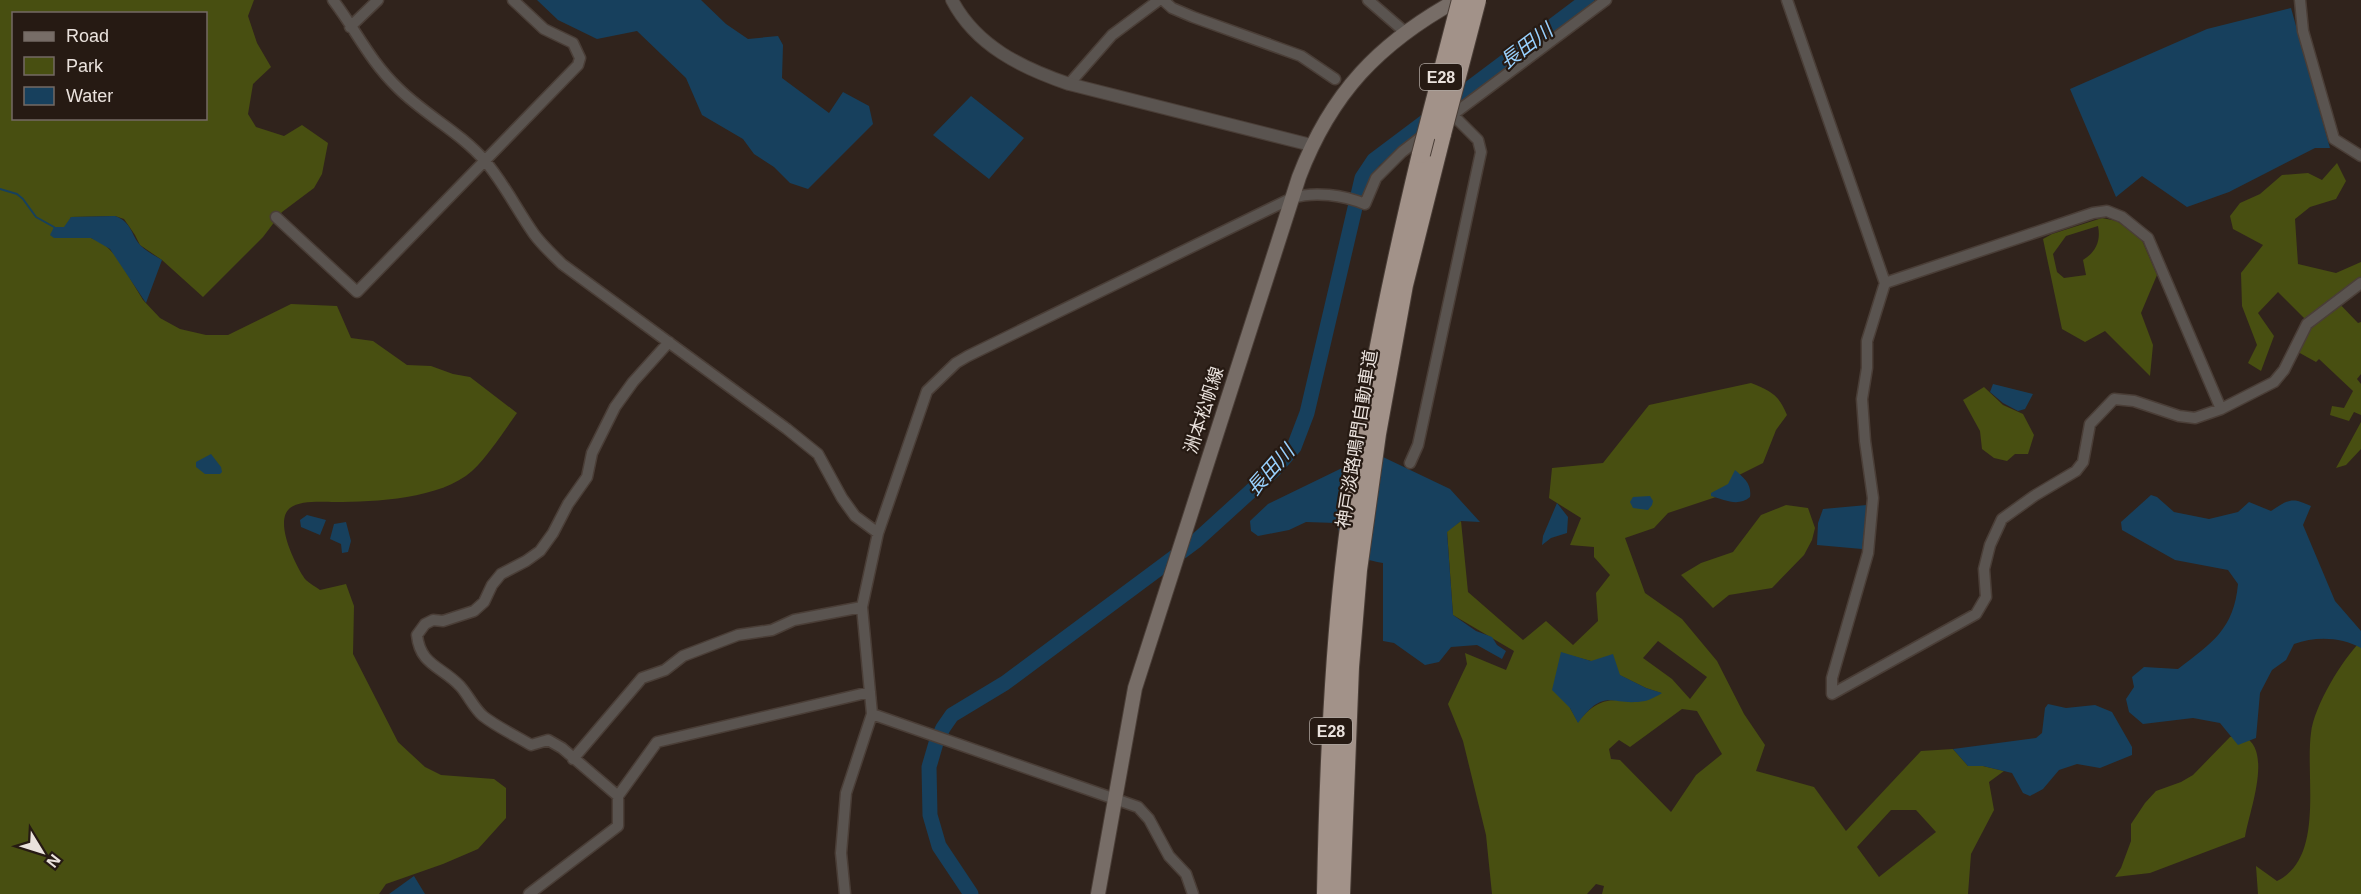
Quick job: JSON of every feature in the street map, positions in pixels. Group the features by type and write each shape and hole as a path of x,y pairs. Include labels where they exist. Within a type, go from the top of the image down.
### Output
{"highway":[{"name":"神戸淡路鳴門自動車道","path":"1326,894 1329,760 1351,569 1391,280 1459,0"},
{"name":"神戸淡路鳴門自動車道","path":"1370,432 1404,285 1477,0"},
{"name":"神戸淡路鳴門自動車道","path":"1341,894 1351,569"}],"main road":[{"name":"洲本松帆線","path":"1098,894 1113,798 1135,688 1311,145 1347,87 1375,59 1405,32 1459,0"}],"street":[{"path":"333,0 345,15 350,27 375,64 415,104 461,136 485,161 544,247 562,264 818,454 842,498 855,516 878,533"},
{"path":"350,27 378,0"},
{"path":"276,217 357,292 578,65 580,58 573,43 544,29 513,0"},
{"path":"952,0 959,13 975,32 1010,60 1035,72 1069,84 1311,145"},
{"path":"1069,84 1112,35 1159,0"},
{"path":"1163,0 1172,8 1193,17 1301,56 1335,79"},
{"path":"1368,0 1405,32"},
{"path":"845,894 841,853 846,793 872,714 862,607 878,533 927,391 956,363 978,351 1292,198 1305,195 1348,197 1365,204 1376,178 1402,152 1606,0"},
{"path":"1787,0 1885,283 1867,341 1867,368 1862,399 1873,498 1868,553 1832,678 1832,694 1976,614 1986,597 1984,569 1990,545 2002,519 2034,496 2076,471 2083,462 2090,424 2114,399 2134,401 2179,416 2195,418 2221,409 2274,382 2284,370 2307,324 2361,283"},
{"path":"2300,0 2303,31 2334,139 2361,156"},
{"path":"1410,463 1418,445 1481,152 1478,140 1452,114"},
{"path":"1885,283 2093,213 2108,211 2122,217 2148,238 2221,409"},
{"path":"618,796 562,748 548,740 531,745 484,717 470,702 462,688 424,657 418,646 417,634 433,620 443,621 474,611 484,603 492,585 501,574 540,551 587,477 592,453 615,407 633,382 669,342"},
{"path":"573,759 642,678 665,670 683,656 738,635 772,630 794,620 862,607"},
{"path":"529,894 618,826 618,796 657,742 870,692"},
{"path":"872,714 1138,807 1149,819 1169,856 1186,874 1193,894"}],"green space":[{"path":"0,0 254,0 248,16 257,43 271,67 253,84 248,114 256,127 284,136 302,125 328,143 322,174 314,188 282,212 263,237 203,297 162,260 140,245 124,219 115,216 71,217 68,224 54,238 91,238 103,243 117,257 143,300 160,318 180,329 206,335 228,335 291,304 337,306 351,338 373,341 407,365 431,366 470,377 517,413 472,471 443,488 388,500 312,502 294,505 286,514 284,522 287,541 304,578 320,590 346,584 354,606 353,654 398,742 425,767 441,775 494,779 506,788 506,818 478,849 386,884 379,894 0,894"},
{"path":"2337,163 2346,181 2336,199 2310,207 2295,219 2298,264 2336,273 2361,262 2361,281 2334,298 2358,323 2361,322 2361,374 2357,379 2361,384 2361,415 2354,412 2349,421 2330,415 2332,406 2344,408 2353,391 2319,359 2316,362 2298,352 2305,319 2278,292 2258,313 2274,336 2261,371 2248,363 2257,345 2242,306 2241,273 2263,245 2233,229 2230,216 2240,203 2260,194 2282,175 2308,173 2322,180"},
{"path":"2102,218 2117,221 2141,238 2157,275 2141,313 2153,345 2150,376 2105,331 2085,342 2062,329 2043,239","holes":["2098,226 2099,237 2096,246 2083,260 2086,275 2064,278 2057,272 2053,254 2066,236"]},
{"path":"1751,383 1769,391 1781,403 1787,415 1776,430 1763,463 1735,477 1722,495 1668,513 1654,528 1625,538 1645,593 1682,619 1717,661 1744,714 1765,745 1756,771 1814,787 1846,831 1921,751 1953,749 1968,766 1983,766 2004,771 1989,782 1994,810 1971,854 1968,894 1602,894 1604,886 1596,884 1587,894 1492,894 1486,835 1463,741 1448,704 1467,664 1465,653 1506,670 1514,651 1453,615 1447,531 1461,521 1468,592 1523,640 1546,621 1573,645 1598,621 1596,593 1610,575 1594,557 1594,547 1570,545 1581,518 1549,498 1552,468 1603,463 1649,405","holes":["1658,641 1707,677 1690,699 1672,679 1643,658","1561,653 1591,661 1661,693 1637,700 1608,701 1599,704 1589,710 1578,722 1570,708","1682,709 1697,711 1722,754 1696,775 1671,812 1620,760 1611,759 1609,749 1619,740 1630,747","1891,810 1916,810 1936,832 1879,877 1857,847"]},
{"path":"1984,387 2003,405 2023,414 2034,435 2028,454 2015,454 2007,461 1994,458 1982,449 1980,431 1963,400"},
{"path":"2361,422 2361,449 2346,465 2336,468"},
{"path":"1786,505 1808,508 1815,528 1804,555 1772,588 1729,595 1713,608 1681,575 1701,563 1733,552 1761,515"},
{"path":"2361,641 2361,894 2258,894 2256,866 2277,881 2292,870 2302,854 2310,815 2310,751 2313,722 2330,684"},
{"path":"2239,735 2250,741 2256,751 2258,764 2255,796 2245,837 2150,873 2115,877 2121,868 2131,841 2131,824 2145,803 2156,791 2193,775 2230,737"}],"water":[{"path":"537,0 701,0 726,24 748,39 778,36 783,45 782,78 829,113 843,92 869,106 873,124 808,189 790,183 774,167 754,154 743,139 702,115 686,78 637,31 597,39 558,20"},
{"path":"2291,8 2330,148 2315,148 2229,192 2187,207 2142,176 2116,197 2070,89 2207,29"},
{"path":"971,96 1024,138 989,179 933,135"},
{"path":"115,216 128,225 141,246 162,260 146,303 110,249 91,238 54,238 50,235 54,227 64,227 71,217"},
{"path":"1993,384 2033,394 2025,409 2018,411 2003,403 1990,392"},
{"path":"211,454 221,467 220,474 205,474 196,467 196,462"},
{"path":"1383,457 1450,489 1480,522 1461,521 1447,532 1453,615 1476,631 1492,637 1497,645 1506,651 1502,659 1477,645 1451,647 1439,662 1425,665 1394,643 1383,641 1383,563 1364,559 1352,553 1343,542 1336,523 1306,522 1289,530 1258,536 1251,531 1250,521 1268,504 1340,469"},
{"path":"1735,470 1749,485 1750,497 1736,502 1711,496 1711,493 1728,484"},
{"path":"2151,495 2157,497 2174,512 2209,519 2238,512 2249,502 2271,511 2295,500 2311,506 2303,525 2335,601 2361,631 2361,648 2328,639 2294,644 2286,660 2272,670 2260,693 2256,738 2238,745 2220,723 2193,718 2143,724 2129,712 2126,699 2134,687 2132,677 2144,667 2178,669 2211,643 2232,613 2238,584 2228,570 2175,560 2122,530 2121,522"},
{"path":"1650,496 1653,501 1648,510 1633,508 1630,502 1633,497"},
{"path":"1557,503 1568,517 1567,533 1551,538 1542,545 1543,536"},
{"path":"1867,505 1862,549 1817,545 1818,523 1823,509"},
{"path":"307,515 326,520 320,535 301,527 300,520"},
{"path":"346,522 351,541 348,552 342,553 341,544 330,539 334,524"},
{"path":"1561,652 1591,661 1613,654 1620,675 1662,693 1645,701 1602,701 1587,712 1578,723 1570,708 1552,690"},
{"path":"2048,704 2066,708 2095,705 2112,712 2132,747 2132,755 2100,768 2077,764 2059,770 2043,789 2030,796 2023,793 2012,773 1983,766 1968,766 1953,749 2036,738 2042,733 2045,708"},
{"path":"414,876 425,894 389,894"}],"waterway":[{"name":"長田川","path":"971,894 939,846 930,815 929,767 943,728 952,715 1005,683 1196,541 1274,470 1294,447 1307,413 1362,178 1374,160 1587,0"},
{"path":"0,189 17,194 36,217 54,227"}]}
